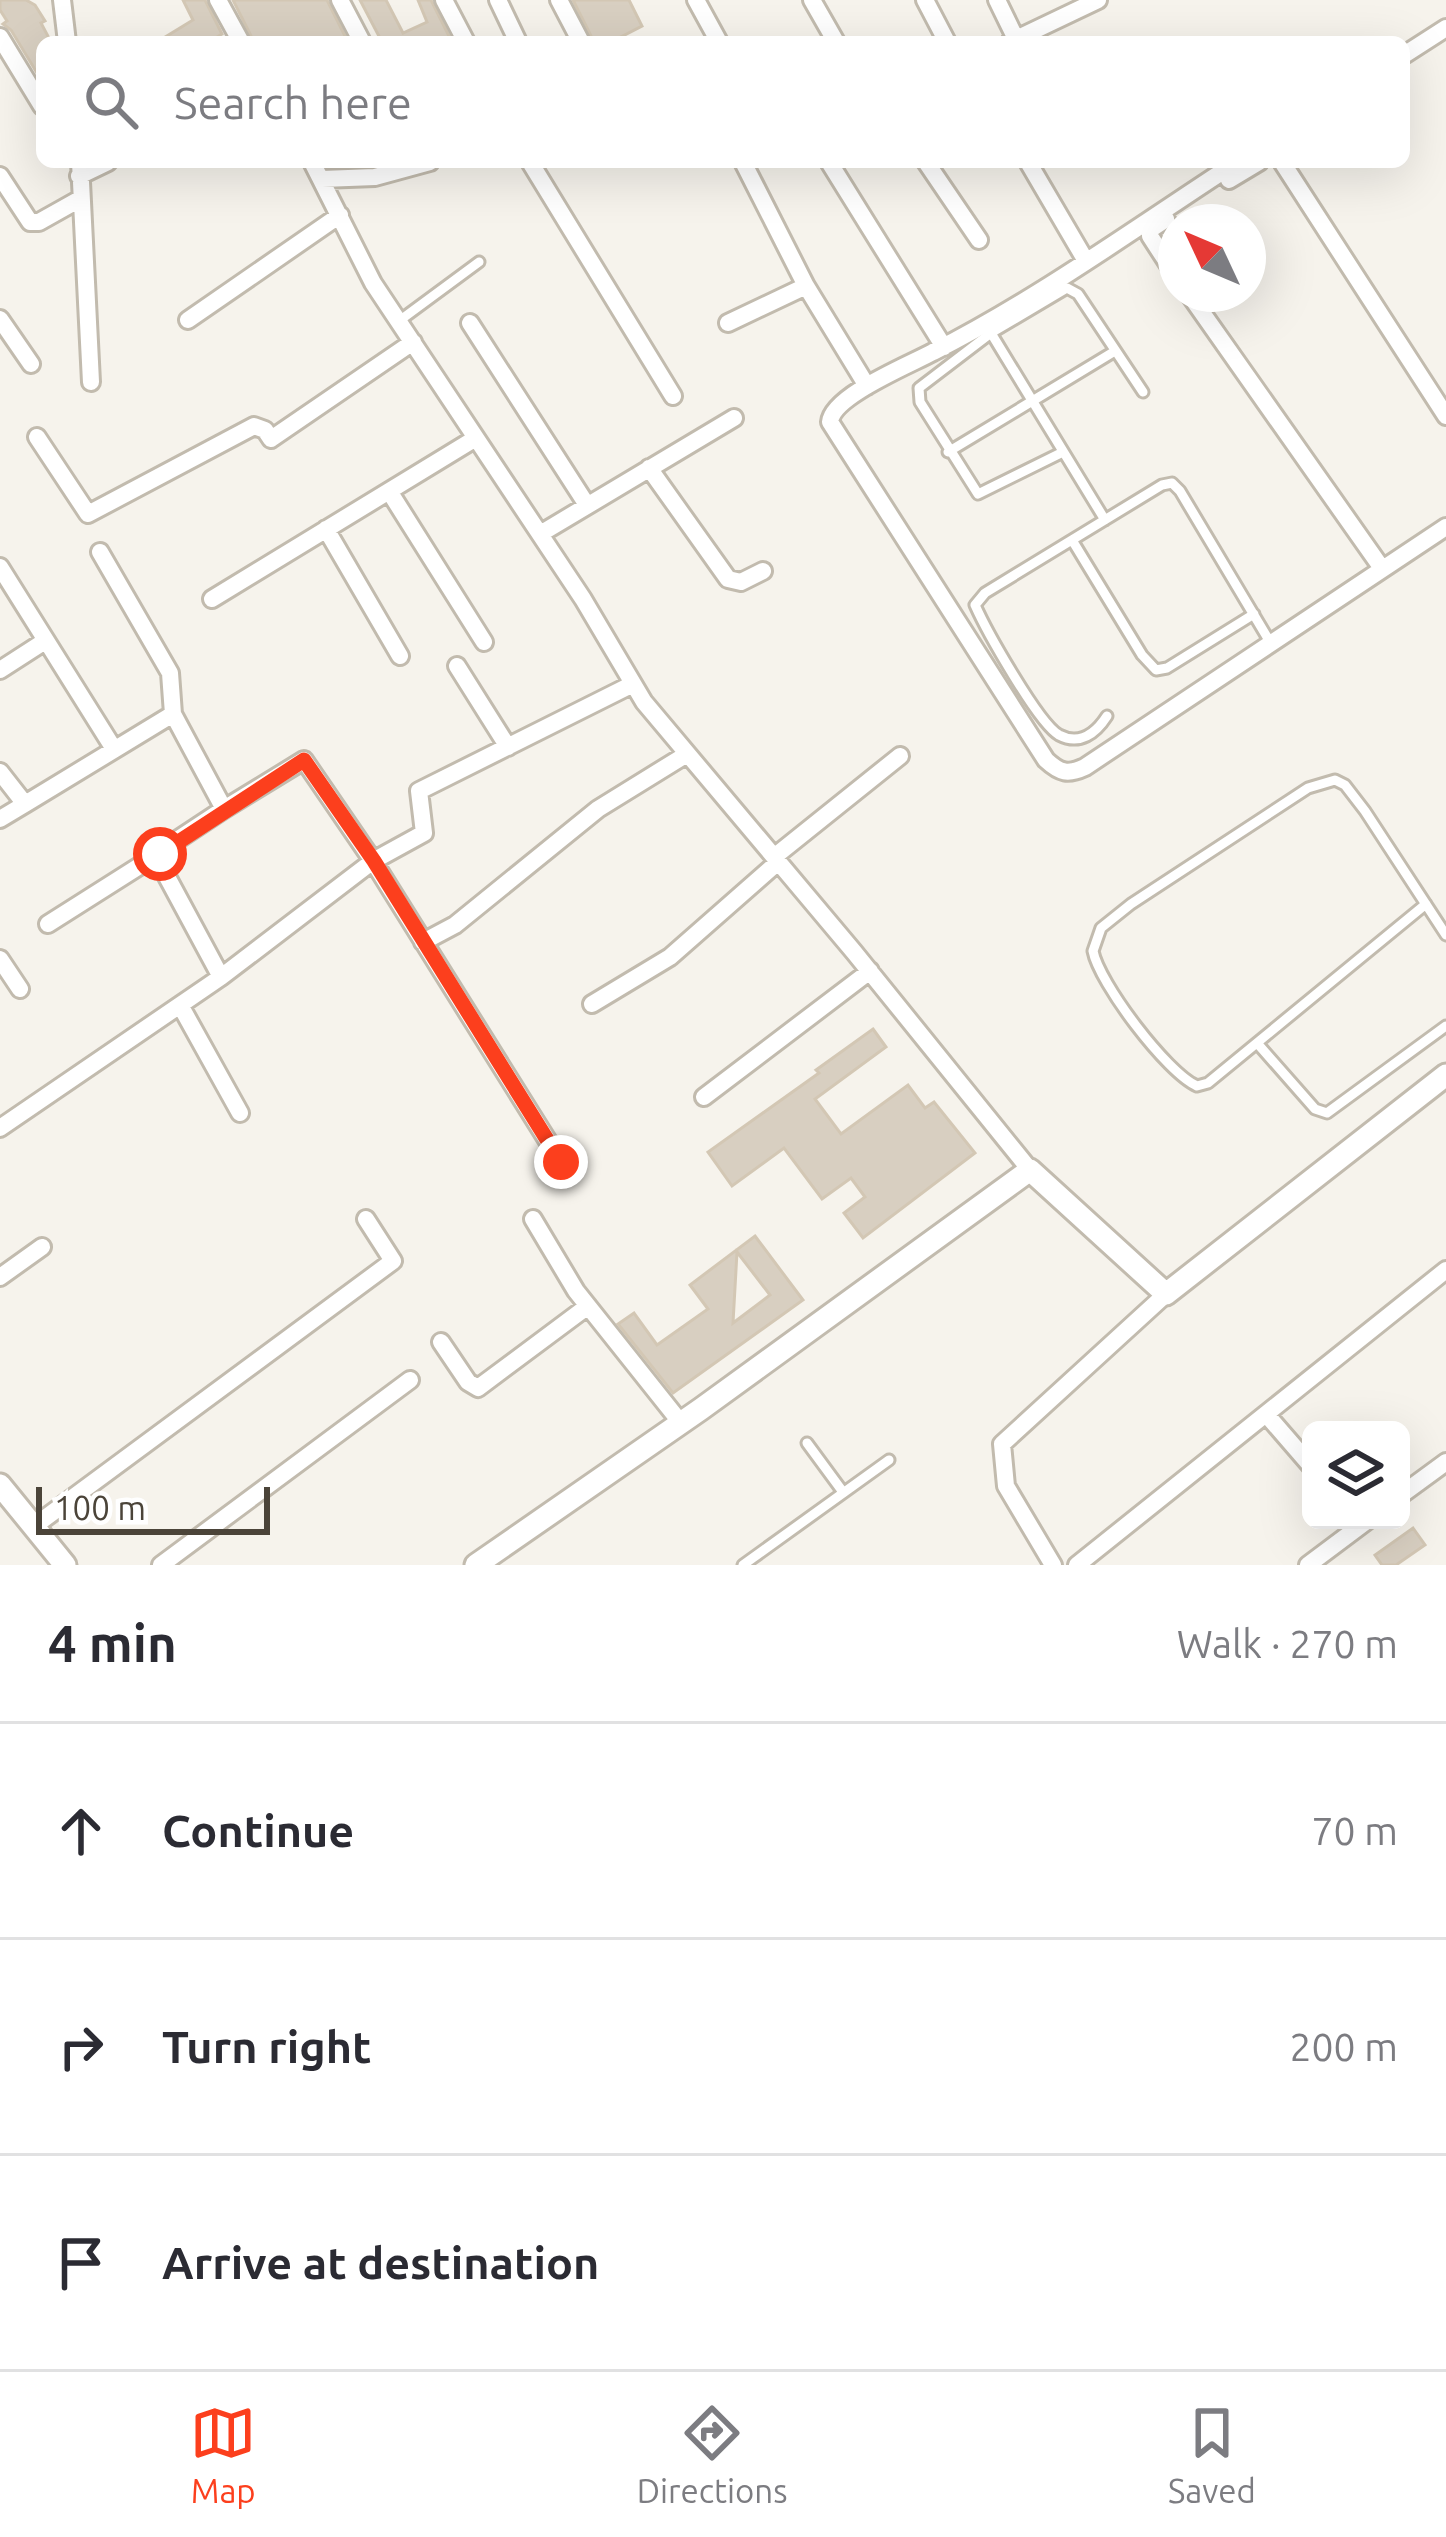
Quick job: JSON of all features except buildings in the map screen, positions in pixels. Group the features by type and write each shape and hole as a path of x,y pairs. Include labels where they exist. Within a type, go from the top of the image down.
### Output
{"street":[{"path":"62,0 66,36"},
{"path":"218,0 238,36"},
{"path":"340,0 359,36"},
{"path":"444,0 463,36"},
{"path":"497,0 515,36"},
{"path":"559,0 578,36"},
{"path":"696,0 716,36"},
{"path":"812,0 833,36"},
{"path":"925,0 943,36"},
{"path":"997,0 1011,36"},
{"path":"1022,36 1098,0"},
{"path":"1410,51 1446,28"},
{"path":"0,37 36,96"},
{"path":"316,168 373,283 633,684 1030,1170 1166,1294"},
{"path":"322,179 375,177 407,168"},
{"path":"534,168 673,396"},
{"path":"746,168 806,286 867,386"},
{"path":"834,168 944,347"},
{"path":"930,168 979,240"},
{"path":"1032,168 1086,260"},
{"path":"1223,168 944,347 867,386 835,409 830,422 1046,760 1062,772 1085,767 1446,527"},
{"path":"1191,204 1249,168"},
{"path":"1286,168 1446,416"},
{"path":"79,169 91,382"},
{"path":"0,176 30,222 39,222 80,199"},
{"path":"188,320 340,215"},
{"path":"1158,225 1151,229 1151,241 1158,251"},
{"path":"728,323 806,286"},
{"path":"1202,312 1381,567"},
{"path":"0,319 31,364"},
{"path":"470,323 587,506"},
{"path":"37,437 88,514 254,426 271,439 412,342"},
{"path":"540,534 734,418"},
{"path":"212,599 476,438"},
{"path":"649,468 728,579 736,583 763,571"},
{"path":"389,491 484,642"},
{"path":"326,529 400,656"},
{"path":"100,552 170,673 172,714 224,808"},
{"path":"0,568 114,749"},
{"path":"0,670 45,641"},
{"path":"457,666 508,747"},
{"path":"0,1128 221,977 374,861 424,833 419,791 633,684"},
{"path":"0,819 172,714"},
{"path":"423,941 454,926 598,809 687,754"},
{"path":"592,1004 670,957 776,859 901,755"},
{"path":"48,924 304,760 374,861 561,1162"},
{"path":"0,772 25,804"},
{"path":"160,854 162,874 221,977"},
{"path":"0,959 20,989"},
{"path":"704,1097 870,971"},
{"path":"180,1004 240,1113"},
{"path":"1053,1565 1006,1486 1002,1444 1166,1294 1446,1075"},
{"path":"476,1565 1030,1170"},
{"path":"33,1527 392,1261 366,1219"},
{"path":"533,1219 588,1306 681,1423"},
{"path":"0,1277 42,1247"},
{"path":"1077,1565 1446,1270"},
{"path":"441,1342 468,1382 478,1388 588,1306"},
{"path":"160,1565 410,1380"},
{"path":"1266,1414 1302,1456"},
{"path":"1410,1489 1446,1462"},
{"path":"0,1485 33,1527 51,1561"},
{"path":"1308,1565 1353,1529"}],"lane":[{"path":"399,321 479,262"},
{"path":"1063,452 981,495 948,452 920,402 920,388 991,333 1067,288 1078,294 1143,392"},
{"path":"991,333 1105,520"},
{"path":"948,452 1115,351"},
{"path":"1107,716 1078,740 1058,734 1022,685 975,605 986,593 1162,485 1172,483 1270,642"},
{"path":"1072,540 1142,655 1156,670 1167,668 1254,614"},
{"path":"1426,904 1208,1083 1197,1086 1186,1081 1105,985 1093,950 1101,928 1212,850 1323,781 1335,780 1354,795 1426,904 1446,935"},
{"path":"1257,1043 1315,1109 1328,1113 1446,1026"},
{"path":"807,1443 842,1492"},
{"path":"743,1565 889,1460"}],"route":[{"path":"160,854 304,760 374,861 561,1162"}]}
